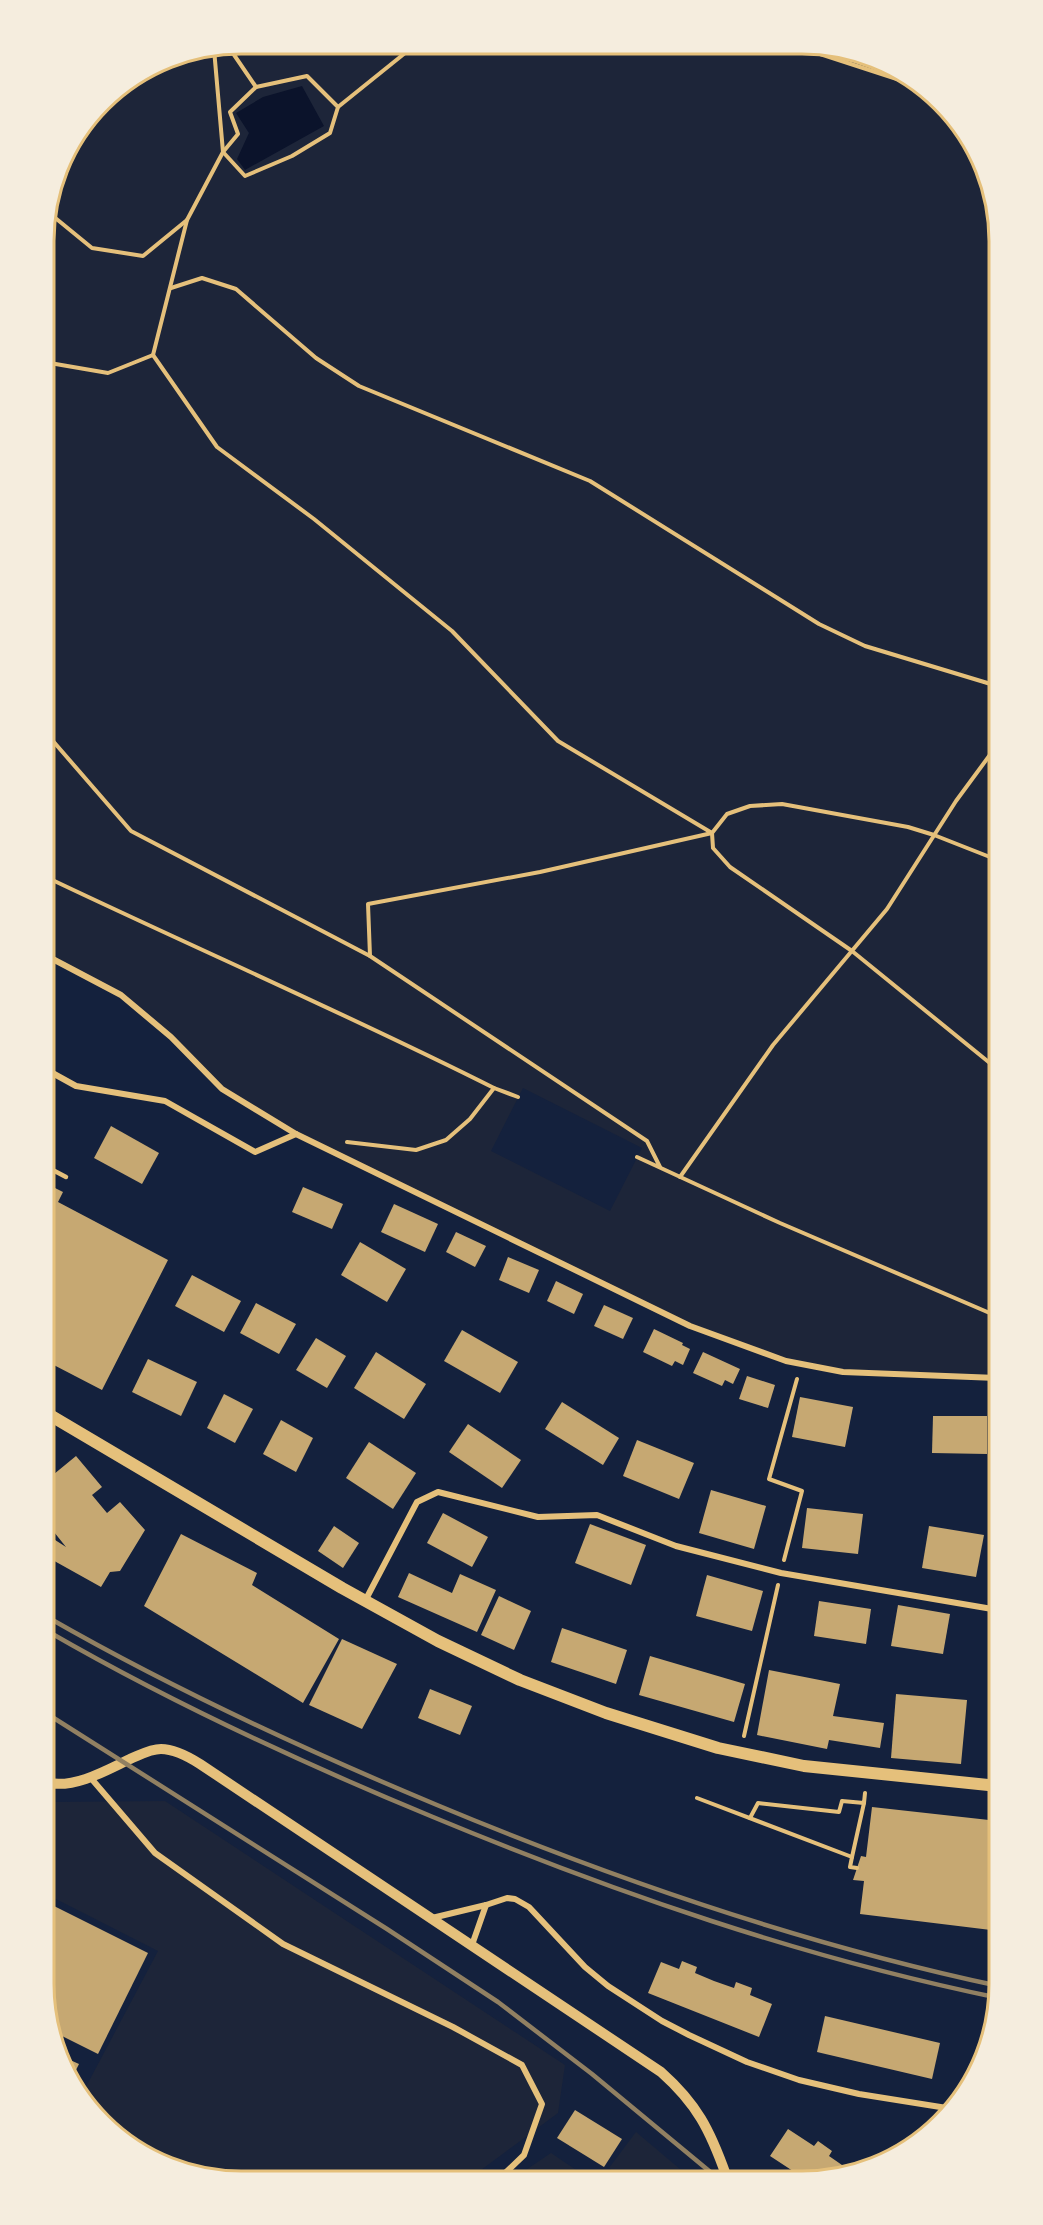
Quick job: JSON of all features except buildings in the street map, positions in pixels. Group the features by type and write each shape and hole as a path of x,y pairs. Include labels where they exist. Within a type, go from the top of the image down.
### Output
{"main road":[{"path":"54,1418 365,1601 438,1641 520,1680 606,1713 718,1748 817,1768 989,1785"}],"street":[{"path":"54,960 121,995 171,1037 222,1089 296,1134 690,1326 786,1360 843,1372 989,1378"},
{"path":"54,1074 76,1086 165,1101 255,1152 296,1134"},
{"path":"365,1601 417,1502 438,1492 538,1517 597,1515 676,1546 781,1573 989,1608"},
{"path":"54,1783 63,1784 90,1776 160,1749 170,1750 189,1758 636,2054 675,2085 700,2115 724,2171"},
{"path":"90,1776 155,1853 283,1944 453,2027 522,2065 542,2104 524,2155 507,2171"},
{"path":"431,1918 507,1898 522,1902 585,1967 608,1986 662,2021 747,2062 798,2080 859,2094 942,2107"},
{"path":"472,1945 486,1905"}],"lane":[{"path":"54,1171 66,1177"}],"path":[{"path":"214,57 223,152 245,176 292,156 330,133 338,107 405,54"},
{"path":"234,55 256,87"},
{"path":"827,56 890,76"},
{"path":"338,107 307,76 256,87 231,112 238,134 223,152 187,220 153,355 217,447 314,519 452,632 558,741 712,833"},
{"path":"56,218 92,248 143,256 187,220"},
{"path":"171,288 202,278 236,289 316,358 359,386 590,481 819,624 865,646 989,683"},
{"path":"54,364 108,373 153,355"},
{"path":"54,742 132,831 370,956 646,1141 660,1167"},
{"path":"680,1177 773,1045 887,909 956,801 989,756"},
{"path":"370,956 368,904 540,872 712,833 727,814 750,806 782,804 908,827 989,857"},
{"path":"712,833 714,848 730,867 852,951 989,1062"},
{"path":"54,881 338,1011 494,1088 518,1097"},
{"path":"336,1141 416,1150 446,1140 470,1119 494,1088"},
{"path":"638,1157 780,1223 989,1313"},
{"path":"744,1736 802,1491 769,1479 797,1378"},
{"path":"857,1868 850,1867 866,1793"},
{"path":"697,1798 852,1857"},
{"path":"750,1818 758,1803 839,1812 842,1801 864,1803"}],"shaded area":[{"path":"241,54 814,54 862,64 885,73 925,100 950,127 975,169 983,193 989,241 989,1378 843,1372 786,1361 690,1326 296,1134 222,1089 121,995 54,960 54,229 60,193 73,158 93,127 109,109 127,93 158,73 193,60","holes":["237,113 323,126 238,159 249,133","523,1088 642,1148 610,1211 491,1151"]},
{"path":"302,86 324,126 245,170 237,159 249,133 236,113 263,97"},
{"path":"165,1801 565,2065 558,2113 480,2171 241,2171 193,2165 147,2146 109,2116 86,2087 158,1951 54,1898 54,1802"},
{"path":"636,2132 682,2171 612,2171 609,2168"},
{"path":"551,2153 578,2171 524,2171"}],"railway":[{"path":"54,1621 240,1718 388,1784 574,1860 784,1931 927,1970 989,1984"},
{"path":"54,1635 142,1683 286,1753 433,1817 571,1872 782,1943 854,1964 989,1996"},
{"path":"54,1718 498,2002 592,2074 709,2171"}]}
